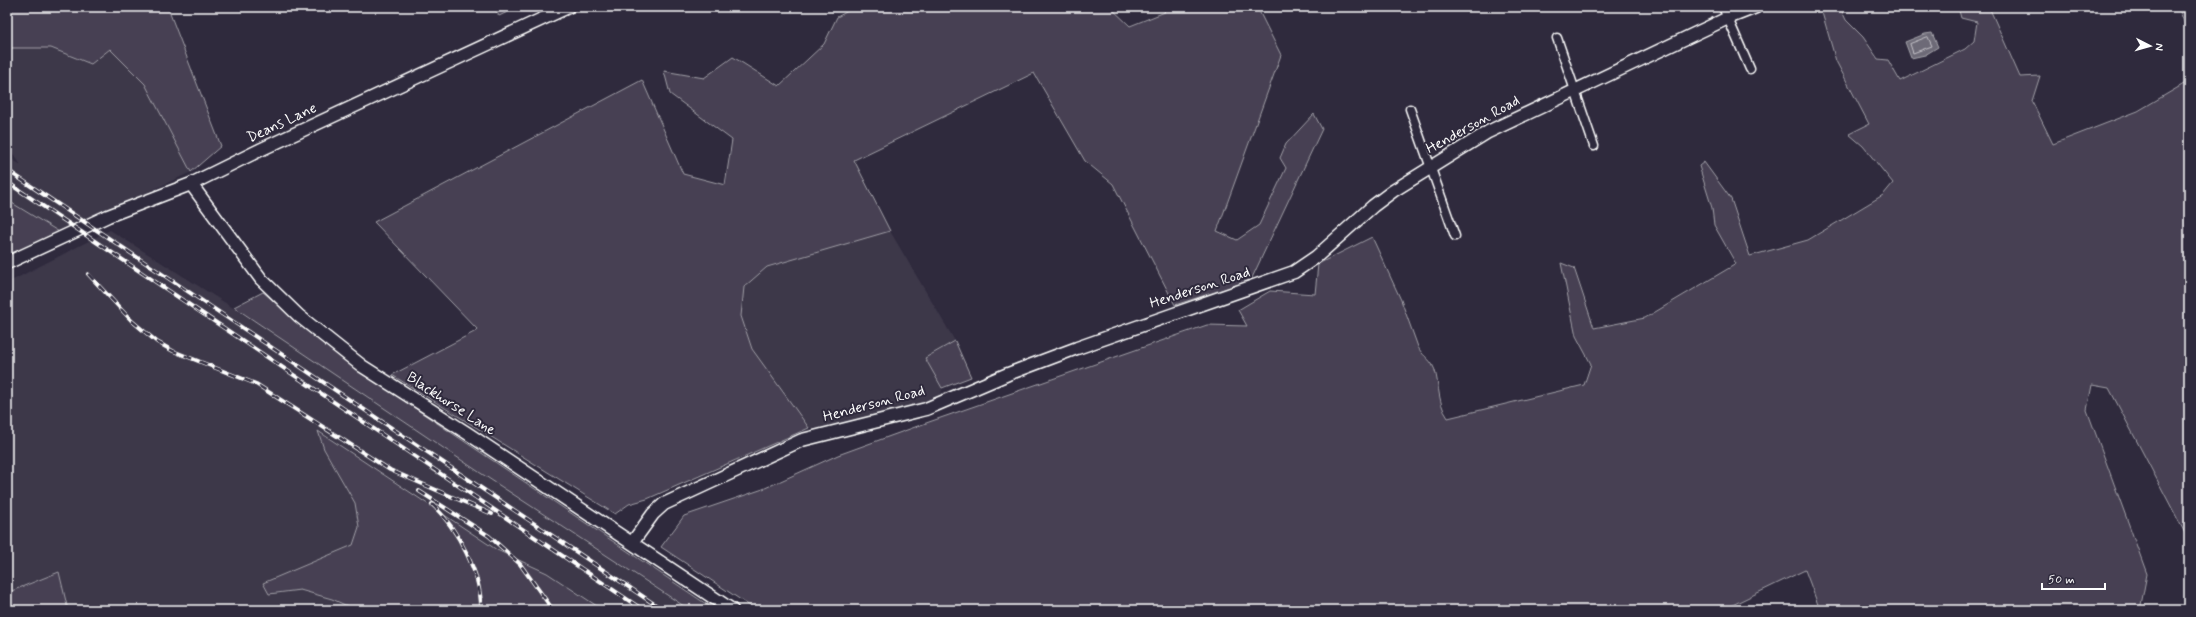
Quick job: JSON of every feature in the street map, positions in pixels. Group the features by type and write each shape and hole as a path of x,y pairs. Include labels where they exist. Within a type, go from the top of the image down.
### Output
{"street":[{"name":"Deans Lane","path":"7,263 108,216 191,184 262,149 568,7"},
{"name":"Henderson Road","path":"632,543 653,514 664,504 802,440 926,409 1008,374 1077,348 1294,272 1316,257 1373,206 1488,132 1726,12 1756,7"},
{"path":"1726,12 1750,69"},
{"path":"1557,38 1594,146"},
{"path":"1410,109 1455,236"},
{"name":"Blackhorse Lane","path":"191,184 261,279 299,316 362,366 732,610"}],"shaded area":[{"path":"7,7 172,7 169,11 221,146 191,172 145,84 110,49 91,64 51,48 7,48"},
{"path":"494,7 518,7 499,16"},
{"path":"855,7 1110,7 1130,26 1165,12 1160,7 1257,7 1281,55 1217,231 1237,240 1259,225 1286,168 1280,158 1286,144 1314,114 1322,129 1251,280 1175,305 1113,184 1085,161 1034,73 854,160 890,231 767,267 744,287 741,316 752,349 809,428 647,499 629,504 615,514 392,375 478,330 374,222 642,80 683,174 725,185 732,140 670,94 664,71 704,78 733,57 779,86 824,44 837,17"},
{"path":"1825,7 1840,7 1846,20 1863,37 1878,59 1888,60 1900,81 1965,49 1974,41 1977,22 1961,18 1958,7 1989,7 2020,77 2040,76 2032,101 2053,144 2138,111 2189,81 2189,536 2187,537 2109,388 2092,385 2087,410 2147,574 2140,610 1820,610 1805,570 1722,610 756,610 661,547 684,516 763,489 838,455 1207,325 1247,326 1238,310 1270,291 1315,294 1318,264 1372,237 1401,300 1418,347 1432,364 1436,375 1444,412 1448,418 1584,385 1591,364 1576,336 1561,263 1574,268 1594,328 1645,318 1736,264 1714,225 1712,208 1699,166 1704,162 1731,199 1750,256 1808,240 1883,195 1893,183 1863,146 1849,134 1869,124 1836,61 1821,9"},
{"path":"2178,7 2189,7 2189,34"},
{"path":"7,48 51,48 90,64 110,49 145,84 191,172 61,233 7,200 7,156 21,165 7,145"},
{"path":"7,200 61,233 7,256"},
{"path":"110,230 292,345 479,472 690,610 603,610 547,573 497,550 319,431 324,449 355,503 359,527 354,545 263,583 269,594 300,590 332,599 356,610 68,610 59,572 9,592 7,590 7,283"},
{"path":"890,231 955,341 925,358 942,388 941,396 895,411 820,428 809,428 752,349 741,316 744,287 767,267"},
{"path":"263,292 319,340 370,378 715,610 690,610 479,472 234,307"},
{"path":"955,341 971,377 942,388 925,358"},
{"path":"318,431 497,550 547,573 603,610 356,610 332,599 300,590 269,594 263,583 353,545 359,527 355,503 324,449"},
{"path":"59,572 68,610 7,610 7,590 9,592"}],"water":[{"path":"1932,33 1938,47 1925,55 1911,58 1905,42 1925,34"}],"railway":[{"path":"7,170 663,610"},
{"path":"7,182 643,610"},
{"path":"88,274 132,321 157,342 173,351 256,384 390,470 492,514"},
{"path":"419,491 489,536 520,564 553,610"},
{"path":"432,504 459,539 473,567 480,596 481,610"}]}
